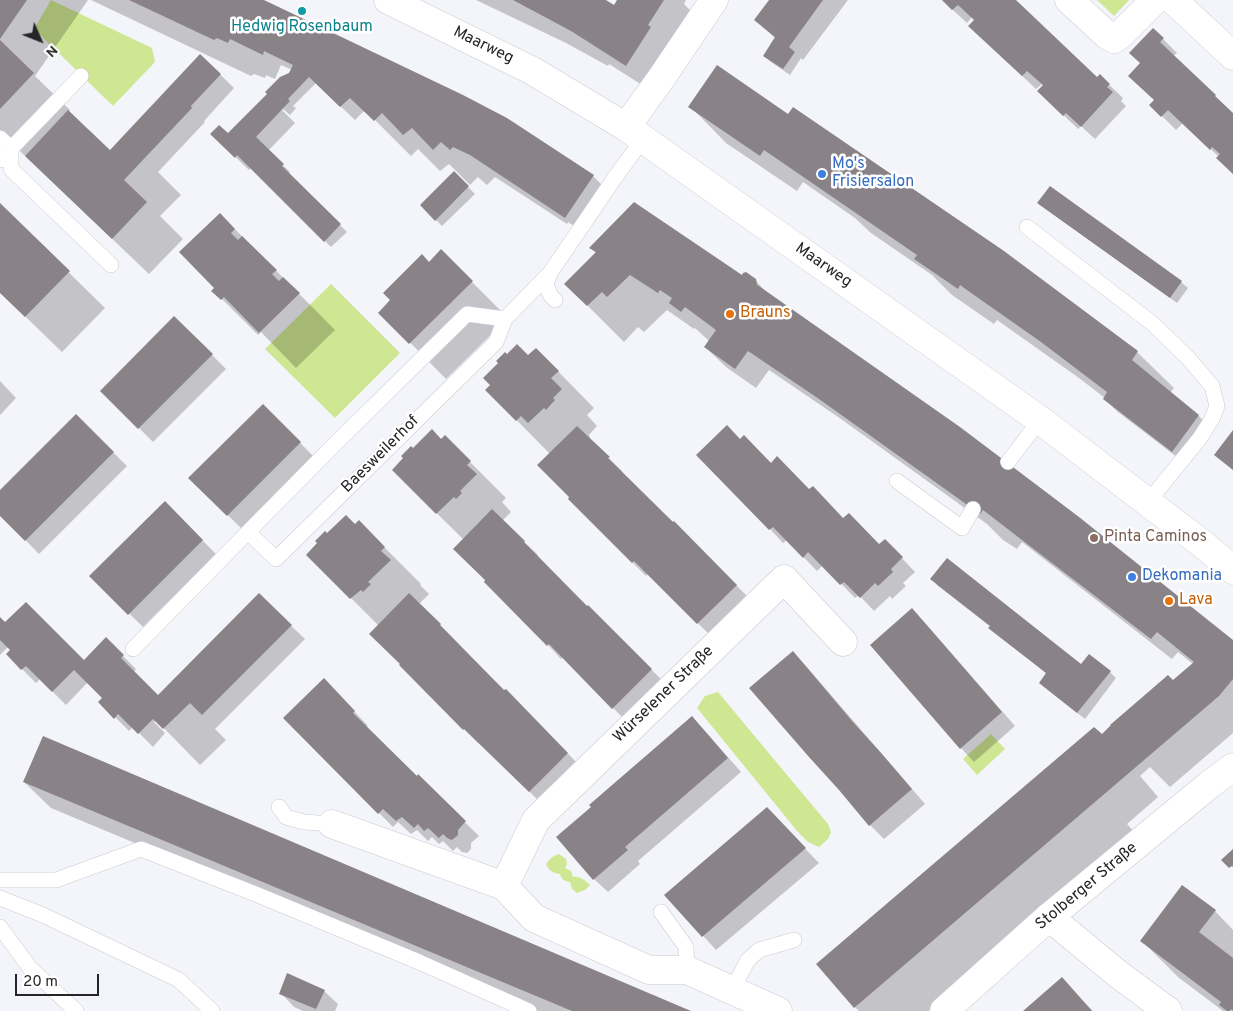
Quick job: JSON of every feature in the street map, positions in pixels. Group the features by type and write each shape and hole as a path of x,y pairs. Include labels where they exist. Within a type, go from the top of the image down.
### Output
{"street":[{"name":"Maarweg","path":"388,0 531,70 635,133 1040,420 1205,546 1233,570"},
{"path":"635,133 660,80 714,0"},
{"path":"1070,0 1107,35 1114,39 1155,0"},
{"path":"1173,0 1233,56"},
{"name":"Würselener Straße","path":"504,886 536,820 784,579 843,642"},
{"name":"Stolberger Straße","path":"944,1011 1049,917 1233,767"},
{"path":"332,824 504,886 534,918 649,970 687,970 778,1011"},
{"path":"1049,917 1118,974 1168,1011"}],"lane":[{"path":"0,160 81,76"},
{"name":"Baesweilerhof","path":"248,532 276,559 496,342 505,319 550,273 616,176 635,133"},
{"path":"0,138 12,148"},
{"path":"12,148 11,169 111,264"},
{"path":"1027,227 1153,324 1188,358 1212,386 1217,406 1212,419 1200,438 1148,502"},
{"path":"550,273 546,285 555,300"},
{"path":"133,649 335,444 468,314 505,319"},
{"path":"1008,462 1040,420"},
{"path":"897,481 962,528 973,509"},
{"path":"279,807 286,817 304,822 332,824"},
{"path":"0,880 56,880 141,849 419,962 528,1011"},
{"path":"0,898 43,915 179,980 212,1011"},
{"path":"661,912 686,947 687,970"},
{"path":"0,927 30,968 76,1011"},
{"path":"732,990 748,960 759,950 794,940"}],"green space":[{"path":"51,0 152,48 155,62 113,106 34,29"},
{"path":"1097,0 1129,0 1114,16"},
{"path":"331,284 400,353 335,418 265,349"},
{"path":"718,692 828,824 831,832 828,839 819,847 808,842 798,832 697,708 705,696"},
{"path":"991,734 1005,749 977,775 963,759"},
{"path":"559,854 566,859 567,864 565,868 571,871 573,877 580,878 590,885 585,890 577,893 572,889 570,882 564,880 560,874 548,868 546,864 552,857"}],"building":[{"path":"0,0 27,0 0,39"},
{"path":"129,0 264,0 507,118 594,175 565,218 470,155 453,147 450,150 441,142 433,150 412,128 403,135 382,113 374,121 350,98 340,107 309,77 288,99 290,101 256,137 284,164 282,166 341,224 324,242 237,155 235,158 210,134 219,125 228,133 267,94 265,92 280,77 289,73 293,65 264,51 263,55 230,39 228,43 217,38 214,40"},
{"path":"513,0 606,0 614,5 617,0 664,0 648,25 651,27 626,66 571,31"},
{"path":"769,0 823,0 789,47 795,52 783,69 763,56 775,37 754,20"},
{"path":"942,0 1016,0 1097,77 1100,74 1110,84 1107,87 1113,92 1081,127 1066,113 1063,116 1037,91 1043,85 1027,71 1022,76 968,26 974,20 958,5 952,10"},
{"path":"1153,28 1164,38 1160,42 1233,113 1233,174 1216,158 1220,154 1212,147 1210,150 1168,110 1161,117 1149,105 1154,100 1128,76 1140,63 1129,53"},
{"path":"0,40 34,73 0,109"},
{"path":"200,54 221,74 191,106 192,108 124,180 147,202 112,239 25,156 68,110 110,150"},
{"path":"717,65 788,114 793,107 1004,251 1138,351 1132,360 1199,415 1172,452 1103,399 1107,392 1041,342 960,285 958,289 914,259 917,255 764,150 760,156 688,107"},
{"path":"454,171 469,186 435,221 420,205"},
{"path":"1050,186 1182,281 1170,298 1037,203"},
{"path":"634,202 742,275 746,272 756,279 756,284 960,427 1079,517 1233,640 1233,679 1219,696 854,1008 816,964 1094,727 1102,734 1168,675 1173,680 1194,662 1157,632 1151,639 983,510 980,514 819,399 748,351 735,369 704,347 716,330 685,307 681,312 669,303 672,298 660,290 658,293 630,275 607,297 602,292 587,306 564,284 596,252 589,248"},
{"path":"0,203 70,271 25,317 0,293"},
{"path":"220,213 235,229 231,233 238,240 242,236 277,270 272,274 279,281 283,277 300,293 259,333 224,297 221,300 211,291 214,288 179,252"},
{"path":"441,249 473,281 409,344 378,313 390,300 383,293 422,254 429,262"},
{"path":"174,316 213,354 138,429 100,391"},
{"path":"517,344 528,355 536,348 559,371 551,378 562,389 553,398 555,400 546,410 544,408 528,423 521,416 516,421 485,390 490,385 483,378 498,363 496,361 505,352 507,354"},
{"path":"263,404 301,442 227,516 188,478"},
{"path":"76,414 114,452 25,541 0,516 0,490"},
{"path":"727,425 740,439 744,435 771,463 777,456 809,489 813,486 843,518 849,513 879,544 885,539 903,557 891,569 893,572 878,586 875,583 860,598 844,582 840,585 808,552 803,558 773,527 769,530 696,455"},
{"path":"577,426 737,585 697,624 634,561 632,563 537,465"},
{"path":"432,429 441,439 445,435 471,461 467,465 477,474 460,491 462,493 456,499 454,497 436,514 392,470 403,458 401,456 411,446 413,448"},
{"path":"1233,430 1233,470 1214,455"},
{"path":"165,501 203,540 128,615 89,576"},
{"path":"492,509 652,669 612,709 549,644 547,646 453,549"},
{"path":"346,515 355,524 359,520 385,547 381,551 391,560 368,582 371,584 363,592 361,590 350,599 306,555 317,543 315,541 325,531 327,533"},
{"path":"947,558 1081,664 1089,654 1111,671 1077,713 1039,683 1046,673 988,628 990,626 930,579"},
{"path":"259,593 292,625 202,715 190,703 163,729 153,719 138,734 118,714 114,719 98,702 102,698 74,670 52,692 26,666 21,670 6,654 10,650 0,640 0,617 5,622 26,602 84,660 106,637 124,655 121,658 158,695"},
{"path":"409,593 568,753 529,792 463,730 369,634"},
{"path":"912,608 1002,712 960,749 870,645"},
{"path":"793,651 912,789 869,826 749,688"},
{"path":"324,678 355,711 353,713 466,821 458,830 458,835 452,840 443,834 439,838 428,828 424,831 418,824 414,828 402,817 396,821 383,809 378,814 283,718"},
{"path":"692,716 728,758 625,847 628,850 593,880 556,837 591,807 589,805"},
{"path":"43,736 691,1011 572,1011 23,782"},
{"path":"767,807 806,848 702,937 664,895"},
{"path":"1233,849 1233,867 1229,868 1221,860"},
{"path":"1182,885 1216,910 1199,932 1233,958 1233,1011 1231,1009 1227,1011 1219,1005 1221,1002 1140,941"},
{"path":"287,973 325,990 316,1009 279,994"},
{"path":"1062,977 1092,1011 1023,1011"}],"place":[{"name":"Hedwig Rosenbaum","path":"302,11"},
{"name":"Mo's Frisiersalon","path":"822,174"},
{"name":"Brauns","path":"730,314"},
{"name":"Pinta Caminos","path":"1094,538"},
{"name":"Dekomania","path":"1132,577"},
{"name":"Lava","path":"1169,601"}]}
